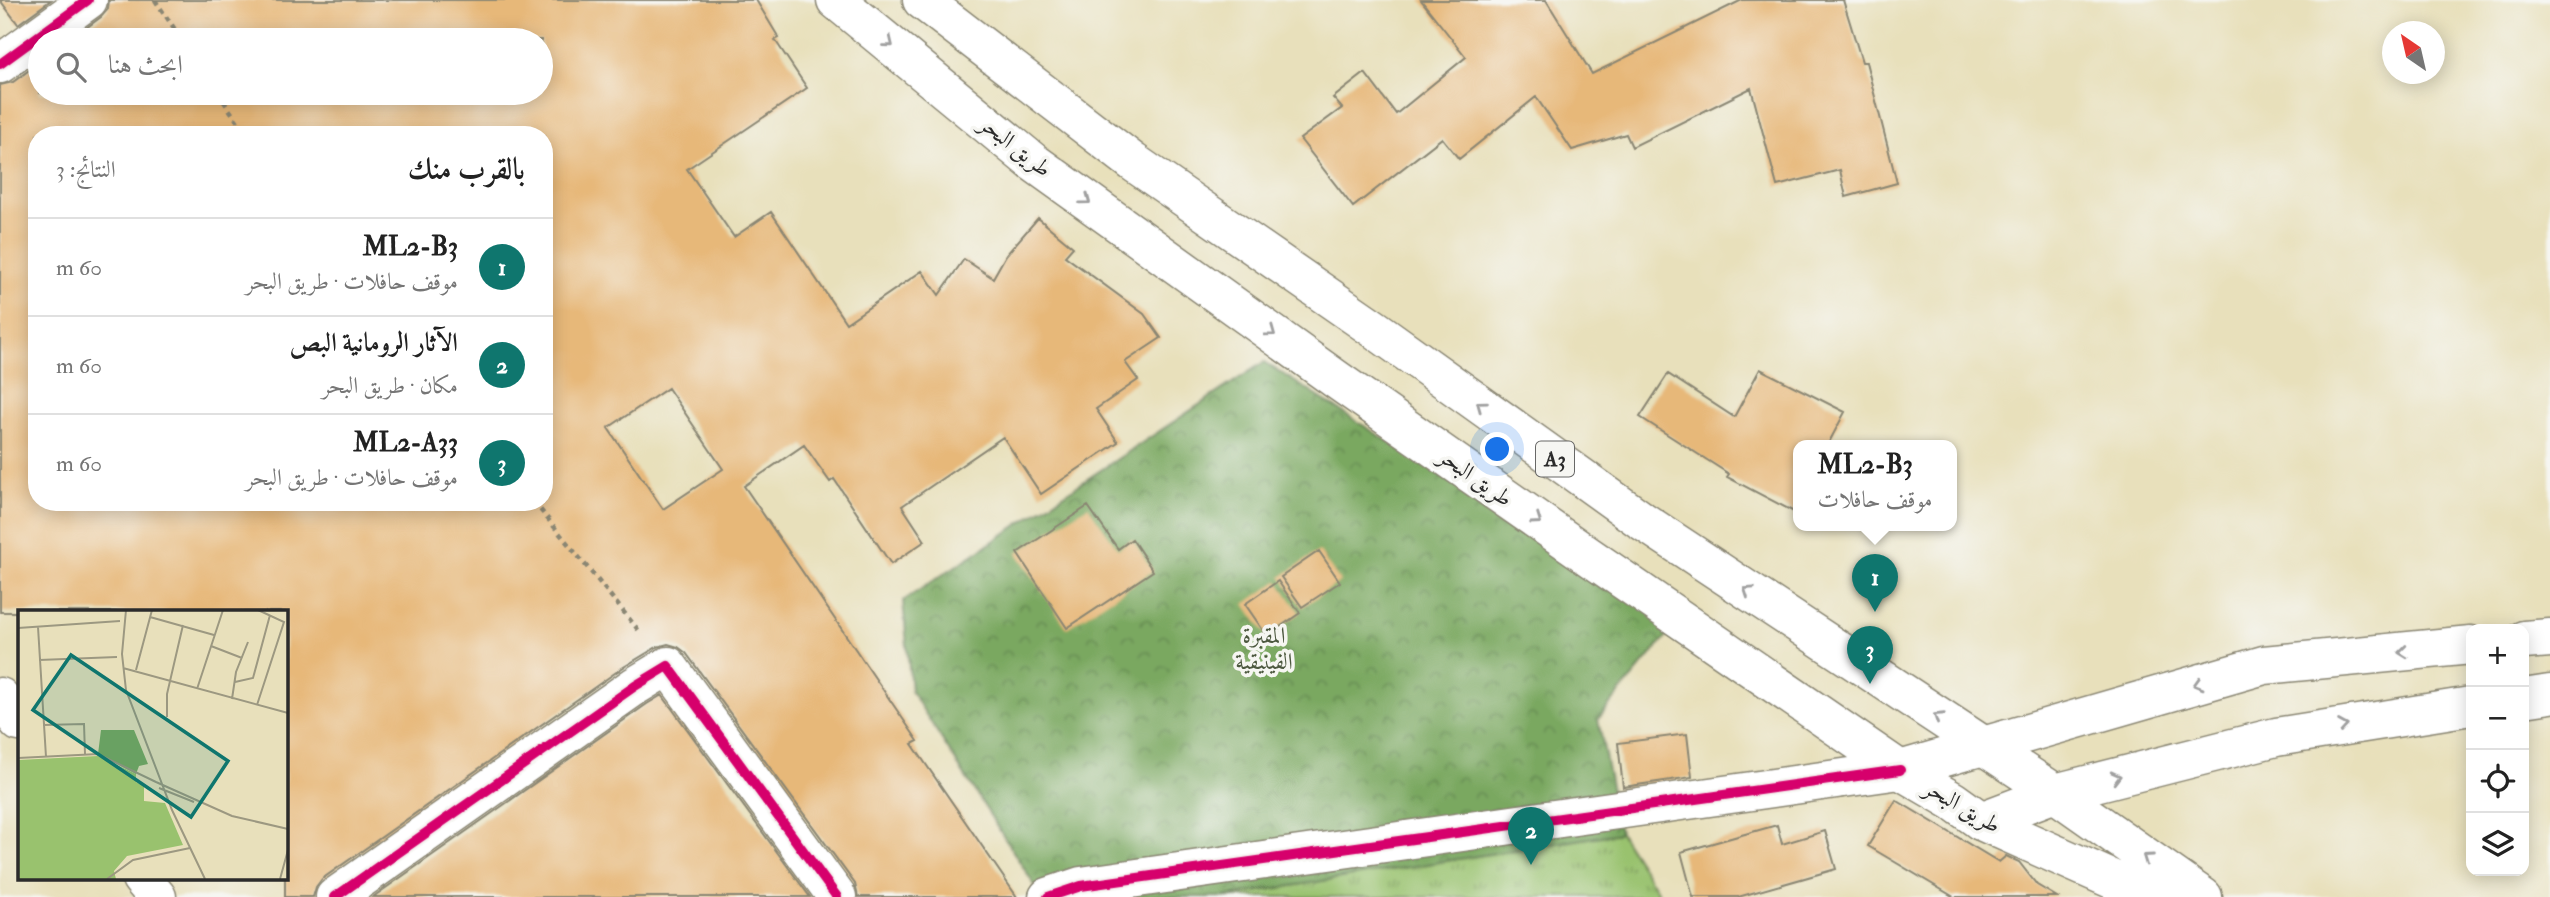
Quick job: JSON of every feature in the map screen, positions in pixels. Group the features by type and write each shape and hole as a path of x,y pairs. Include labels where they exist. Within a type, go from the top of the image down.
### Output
{"main road":[{"path":"50,28 88,0"},
{"name":"طريق البحر","path":"836,0 1067,186 1553,531 1900,769 1981,821 2152,897"},
{"name":"A3","path":"922,0 1133,162 1376,330 1641,520 2055,793 2203,897"},
{"path":"0,64 28,44"},
{"path":"2529,640 2550,638"},
{"path":"1048,897 1082,886 1900,769 2264,665 2466,645"},
{"path":"335,897 635,686 668,666 837,897"},
{"path":"2529,697 2550,694"},
{"path":"0,697 18,721"},
{"path":"1981,821 2055,793 2276,737 2466,707"},
{"path":"143,880 157,897"}],"path":[{"path":"155,0 174,28"},
{"path":"226,105 241,126"},
{"path":"541,511 668,666"}],"green space":[{"name":"المقبرة الفينيقية","path":"1264,362 1676,625 1598,719 1620,833 1223,897 1042,897 911,691 903,601"},
{"path":"1620,833 1661,897 1223,897"}],"building":[{"path":"0,0 51,0 18,24"},
{"path":"109,0 756,0 779,38 775,40 807,88 687,169 734,237 771,212 846,323 922,271 939,295 964,259 993,278 1006,255 1038,218 1073,247 1065,256 1144,314 1161,338 1125,362 1138,380 1096,409 1118,442 1041,494 1003,437 902,506 925,541 891,564 834,479 830,482 804,445 744,486 918,741 912,744 1017,897 858,897 855,884 686,653 668,644 657,647 622,668 322,879 313,897 285,897 287,610 0,612 0,85 13,82 28,71 28,105 553,105 553,28 86,28 108,9","holes":["668,388 723,469 663,509 608,428"]},
{"path":"1421,0 1546,0 1592,74 1742,0 1843,0 1862,62 1866,62 1897,183 1846,197 1840,170 1777,186 1751,88 1632,147 1626,134 1572,150 1536,97 1459,159 1442,138 1353,207 1300,139 1342,108 1333,98 1365,73 1396,114 1466,57"},
{"path":"1760,369 1845,412 1830,440 1793,440 1793,511 1727,477 1729,474 1640,417 1668,374 1734,417"},
{"path":"1088,506 1118,549 1132,539 1153,571 1067,628 1017,553"},
{"path":"1319,551 1340,582 1302,607 1281,577"},
{"path":"1278,581 1300,613 1267,636 1245,604"},
{"path":"662,695 810,897 373,897 647,704"},
{"path":"1687,734 1692,777 1623,787 1618,743"},
{"path":"1896,800 1999,862 2006,856 2019,862 2037,885 2057,897 1954,897 1868,846"},
{"path":"1777,825 1782,844 1825,831 1836,869 1738,897 1693,897 1681,852"}],"cycle path":[{"path":"50,28 88,0"},
{"path":"0,64 28,44"},
{"path":"335,897 635,686 668,666 837,897"},
{"path":"1048,897 1081,886 1900,770"}],"place":[{"name":"ML2-B3","path":"1875,612"},
{"name":"ML2-A33","path":"1870,684"},
{"name":"الآثار الرومانية البص","path":"1531,865"}]}
